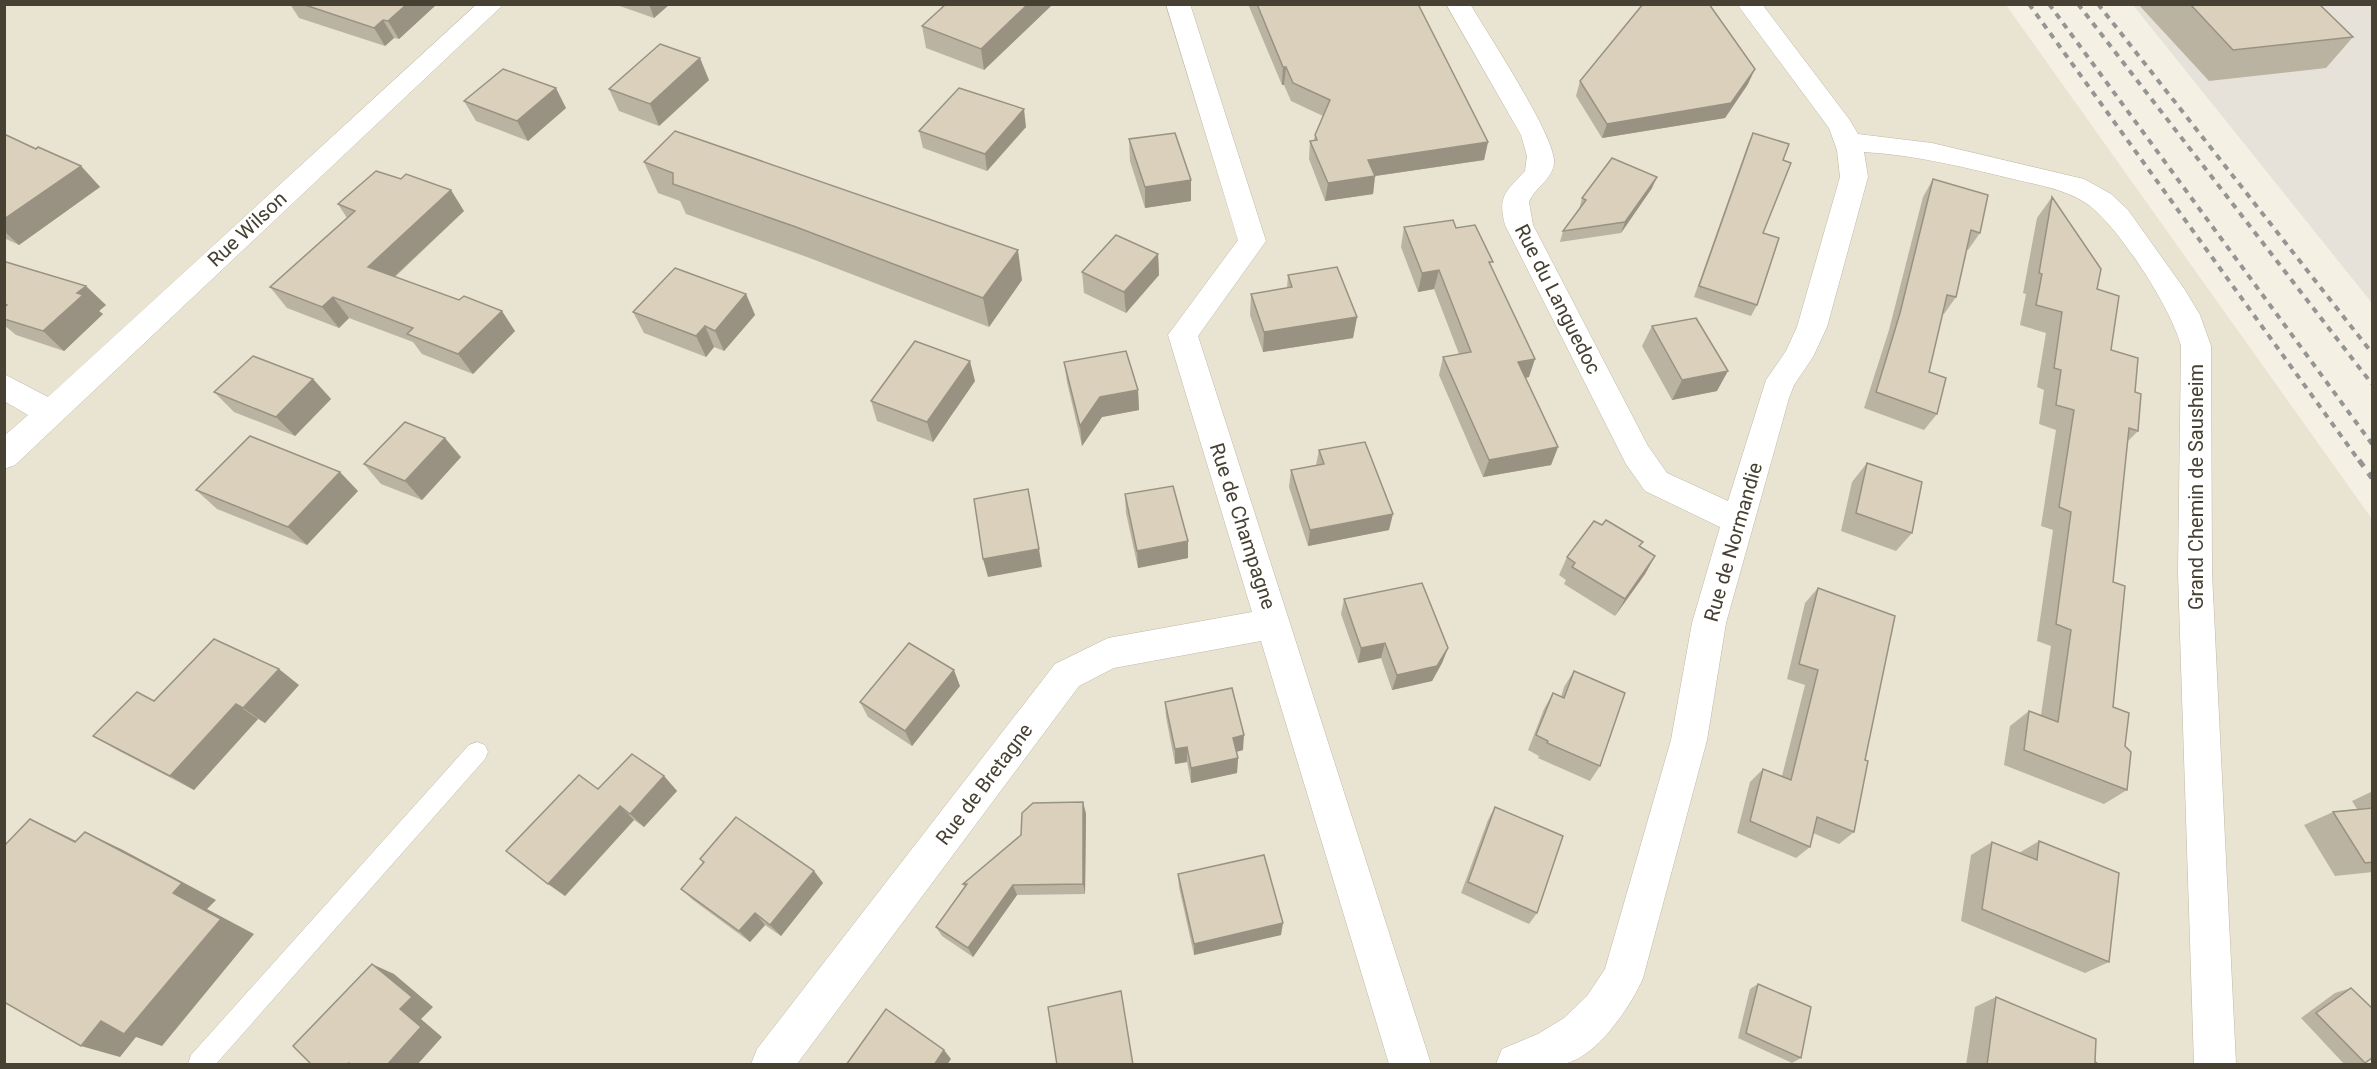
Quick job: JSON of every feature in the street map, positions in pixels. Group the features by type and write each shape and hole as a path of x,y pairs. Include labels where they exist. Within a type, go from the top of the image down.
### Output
{"street":[{"name":"Rue Wilson","path":"4,456 492,4"},
{"name":"Rue de Champagne","path":"1178,4 1251,242 1183,335 1410,1065"},
{"name":"Rue du Languedoc","path":"1458,4 1534,135 1540,151 1541,164 1534,176 1517,194 1514,204 1519,225 1637,455 1656,482 1739,521"},
{"name":"Rue de Normandie","path":"1517,1065 1556,1047 1585,1029 1605,1008 1623,978 1689,740 1697,705 1702,652 1709,623 1774,398 1781,380 1798,357 1812,327 1854,177 1854,160 1850,142 1827,107 1749,4"},
{"name":"Grand Chemin de Sausheim","path":"1850,142 1879,143 1910,148 2067,183 2090,192 2112,209 2118,217 2176,301 2194,332 2196,346 2195,573 2215,1065"},
{"path":"4,386 30,402 51,411"},
{"name":"Rue de Bretagne","path":"772,1065 1067,675 1108,654 1274,623"}],"lane":[{"path":"200,1065 477,752"}],"shaded area":[{"path":"5,5 2006,5 2372,519 2372,1064 5,1064"},
{"path":"2133,5 2372,5 2372,303"}],"building":[{"path":"302,4 407,4 388,21 383,20 374,28"},
{"path":"946,4 1028,4 981,49 922,26"},
{"path":"1257,4 1418,4 1488,142 1368,160 1375,176 1328,183 1310,141 1317,140 1315,135 1330,100 1293,83 1286,67 1283,67"},
{"path":"1643,4 1709,4 1755,69 1731,103 1607,124 1580,81"},
{"path":"2190,4 2319,4 2353,37 2233,50"},
{"path":"660,44 700,58 650,104 609,89"},
{"path":"503,69 556,88 517,121 464,101"},
{"path":"959,88 1024,109 985,154 919,131"},
{"path":"675,131 1018,250 983,298 796,227 673,184 673,173 644,162"},
{"path":"1175,133 1191,180 1145,187 1129,139"},
{"path":"1753,133 1789,144 1783,160 1791,163 1763,233 1779,238 1757,305 1699,286"},
{"path":"4,134 81,166 4,219"},
{"path":"1612,158 1657,177 1625,222 1563,231 1586,200 1582,198"},
{"path":"376,171 401,179 406,174 451,190 368,267 459,300 464,296 502,311 458,354 407,334 413,328 333,297 322,307 270,287 355,211 338,204"},
{"path":"1933,179 1988,195 1980,233 1971,230 1956,297 1947,295 1929,372 1946,378 1937,414 1876,392 1900,313"},
{"path":"2052,197 2101,269 2097,289 2119,296 2111,350 2138,358 2135,392 2141,394 2138,431 2129,428 2113,582 2125,586 2113,707 2129,713 2125,746 2131,752 2127,790 2024,750 2029,711 2058,722 2071,630 2056,624 2071,512 2059,507 2074,410 2056,405 2061,370 2054,368 2062,312 2036,305"},
{"path":"1453,220 1456,228 1475,225 1493,262 1489,262 1535,359 1518,362 1558,447 1489,460 1443,357 1471,352 1439,270 1422,273 1404,227"},
{"path":"1116,235 1158,254 1124,292 1082,272"},
{"path":"4,263 86,286 77,293 83,295 43,331 4,319 4,307 7,305 4,303"},
{"path":"1337,267 1357,317 1264,332 1251,294 1292,287 1288,275"},
{"path":"675,268 746,294 715,331 705,326 696,336 633,312"},
{"path":"1696,318 1728,371 1682,380 1652,326"},
{"path":"915,341 970,361 927,422 871,401"},
{"path":"1126,351 1138,390 1100,397 1080,426 1064,362"},
{"path":"253,356 313,379 276,417 214,392"},
{"path":"405,422 445,438 405,481 364,464"},
{"path":"250,436 340,472 288,527 196,490"},
{"path":"1365,442 1393,514 1310,530 1291,470 1324,464 1319,450"},
{"path":"1867,463 1922,482 1912,533 1856,513"},
{"path":"1173,486 1188,541 1137,551 1125,494"},
{"path":"1028,489 1039,549 983,559 974,499"},
{"path":"1606,520 1643,542 1639,546 1655,556 1625,599 1572,567 1575,563 1567,557 1594,521 1602,525"},
{"path":"1422,583 1448,648 1437,666 1397,675 1385,643 1361,648 1344,599"},
{"path":"1818,588 1895,616 1865,760 1868,761 1854,832 1817,817 1810,847 1750,821 1763,769 1791,780 1818,670 1799,664"},
{"path":"214,639 279,669 243,708 236,704 170,776 93,736 137,692 154,701"},
{"path":"909,643 954,670 905,731 860,702"},
{"path":"1574,671 1625,693 1600,766 1547,743 1548,741 1536,735 1553,693 1564,698"},
{"path":"1232,688 1244,735 1233,738 1238,758 1191,768 1187,747 1175,749 1165,702"},
{"path":"632,754 664,776 630,814 620,806 548,884 506,851 579,775 598,789"},
{"path":"1083,802 1083,884 1013,885 968,948 936,927 967,884 963,884 1021,835 1022,813 1033,803"},
{"path":"1495,807 1563,836 1537,913 1468,882"},
{"path":"2373,808 2373,862 2365,863 2333,812"},
{"path":"736,817 814,871 770,925 755,913 739,931 681,889 704,862 700,859"},
{"path":"30,819 75,842 85,832 182,883 173,893 221,919 124,1034 101,1021 81,1046 4,1002 4,846"},
{"path":"2039,841 2119,873 2109,962 1982,909 1992,842 2037,860"},
{"path":"1264,855 1283,923 1194,944 1178,874"},
{"path":"372,964 412,997 400,1009 421,1027 387,1065 351,1065 349,1063 347,1065 312,1065 293,1046"},
{"path":"1758,984 1811,1007 1801,1058 1746,1033"},
{"path":"2351,988 2373,1009 2373,1057 2365,1063 2316,1013"},
{"path":"1121,991 1133,1065 1057,1065 1048,1007"},
{"path":"1996,997 2096,1039 2095,1062 2100,1065 1987,1065"},
{"path":"886,1009 944,1050 934,1065 846,1065"}],"railway":[{"path":"2029,4 2360,462"},
{"path":"2049,4 2372,444"},
{"path":"2078,4 2372,384"},
{"path":"2098,4 2372,353"},
{"path":"2359,460 2372,478"}]}
